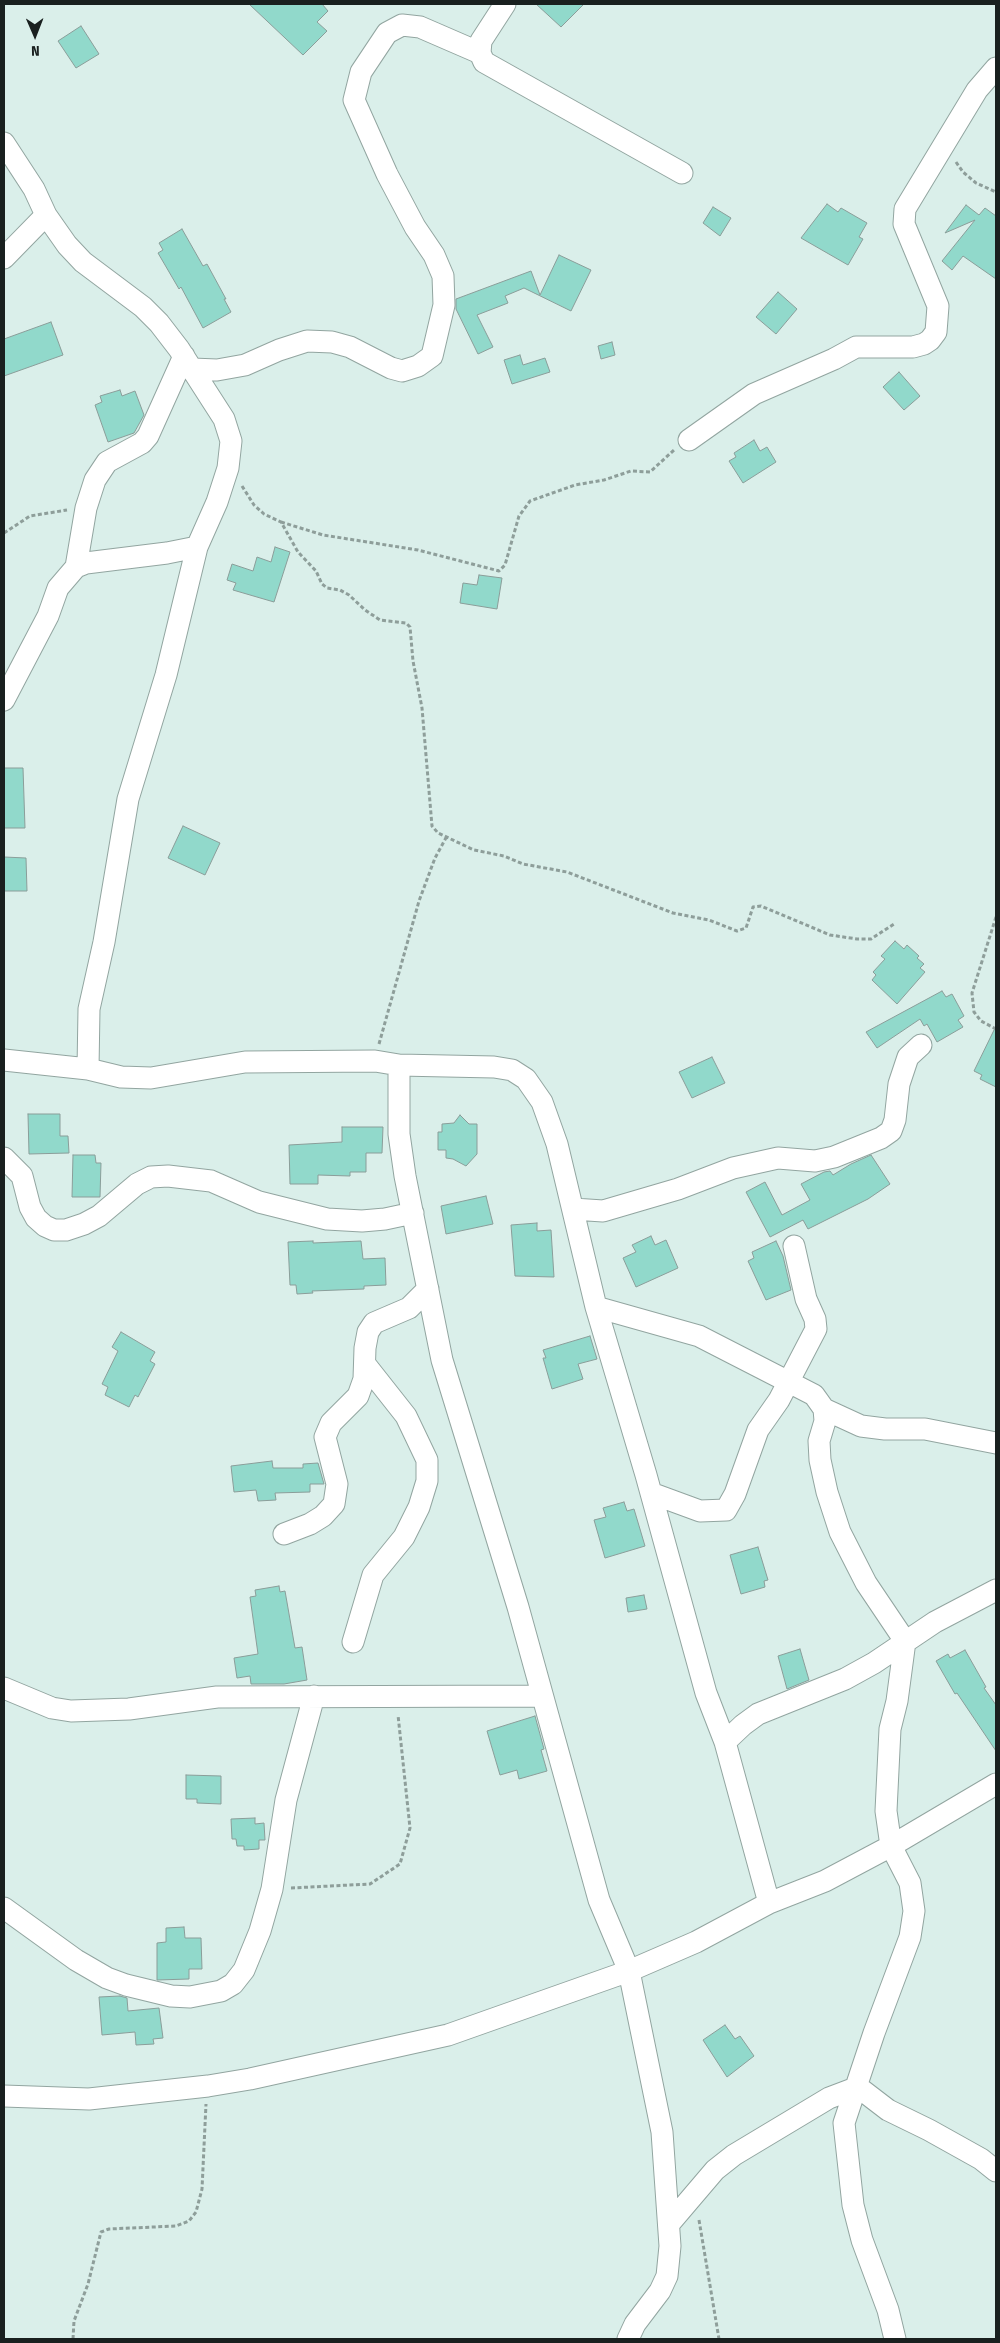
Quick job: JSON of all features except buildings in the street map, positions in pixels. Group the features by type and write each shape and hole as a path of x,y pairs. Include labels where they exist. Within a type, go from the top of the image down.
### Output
{"street":[{"path":"505,4 480,41 480,53 484,62 682,173"},
{"path":"188,362 217,370 245,365 279,350 307,341 341,344 391,368 402,370 418,366 432,356 444,305 443,276 434,256 415,227 387,174 354,100 361,72 387,33 402,26 420,27 480,53"},
{"path":"689,440 754,394 834,360 856,347 913,347 930,340 936,332 938,306 904,224 905,209 977,90 996,68"},
{"path":"4,143 34,189 46,215 67,244 83,262 143,307 159,323 188,362 224,419 231,441 228,468 217,502 197,547 166,675 128,799 104,942 89,1009 88,1070"},
{"path":"4,258 46,215"},
{"path":"76,567 90,495 95,480 107,462 142,443 148,436 188,362"},
{"path":"4,700 48,616 58,588 76,567 86,563 167,553 197,547"},
{"path":"573,1208 603,1211 678,1189 733,1168 778,1158 816,1161 834,1158 881,1138 891,1131 895,1120 899,1084 908,1057 921,1045"},
{"path":"4,1060 88,1070 121,1077 151,1078 245,1062 375,1061 399,1065 494,1067 512,1070 526,1079 542,1102 557,1144 596,1307 651,1493 706,1693 725,1742 769,1903"},
{"path":"399,1065 399,1134 442,1360 518,1607 600,1900 629,1971 662,2132 670,2246 667,2276 660,2291 635,2324 628,2339"},
{"path":"4,1158 22,1176 30,1206 36,1218 45,1226 54,1230 66,1230 84,1224 99,1216 137,1184 151,1177 168,1176 211,1181 259,1202 327,1219 385,1220 413,1213"},
{"path":"651,1493 700,1511 726,1510 735,1494 758,1430 790,1381 816,1329 815,1320 806,1299 794,1246"},
{"path":"284,1534 310,1524 323,1516 334,1504 337,1484 325,1437 331,1423 358,1396 364,1379 365,1348 368,1332 374,1323 409,1308 428,1289"},
{"path":"596,1307 699,1336 814,1394 824,1408 861,1426 885,1429 925,1429 996,1443"},
{"path":"353,1642 373,1575 404,1537 419,1507 427,1481 427,1460 406,1416 365,1364"},
{"path":"824,1408 825,1421 819,1441 820,1460 827,1492 840,1532 866,1583 905,1641 897,1701 890,1729 886,1811 891,1846 910,1883 914,1911 910,1937 874,2033 858,2087 844,2123 853,2204 862,2240 888,2310 895,2339"},
{"path":"725,1742 758,1714 845,1679 874,1663 935,1622 996,1590"},
{"path":"4,1688 52,1708 71,1711 129,1709 217,1697 314,1696 396,1698 542,1696"},
{"path":"4,1908 76,1960 106,1978 126,1986 171,1996 190,1997 221,1991 233,1984 244,1970 260,1931 272,1889 286,1800 314,1696"},
{"path":"4,2096 89,2099 208,2086 284,2072 448,2035 629,1971 696,1942 769,1903 825,1880 891,1846 996,1784"},
{"path":"858,2087 888,2110 981,2159 996,2171"},
{"path":"669,2224 715,2170 734,2155 829,2098 858,2087"}],"path":[{"path":"944,145 963,172 976,183 996,192"},
{"path":"228,468 254,505 264,514 281,522 323,535 418,550 499,571 505,566 519,516 530,500 575,485 604,480 631,471 650,472 678,446 689,440"},
{"path":"4,533 30,516 73,509 90,495"},
{"path":"281,522 298,552 316,570 322,584 349,595 365,610 380,620 406,623 410,627 413,661 422,708 432,826 438,832 474,850 504,856 523,864 567,872 673,913 709,920 737,931 746,928 753,907 761,906 830,935 857,940 871,939 894,924"},
{"path":"375,1061 419,901 435,858 447,836"},
{"path":"996,917 972,993 974,1012 981,1021 996,1029"},
{"path":"272,1889 370,1884 400,1864 410,1828 396,1698"},
{"path":"73,2339 74,2321 88,2284 96,2245 101,2232 109,2229 176,2226 189,2221 196,2212 202,2189 208,2086"},
{"path":"694,2194 719,2339"}]}
